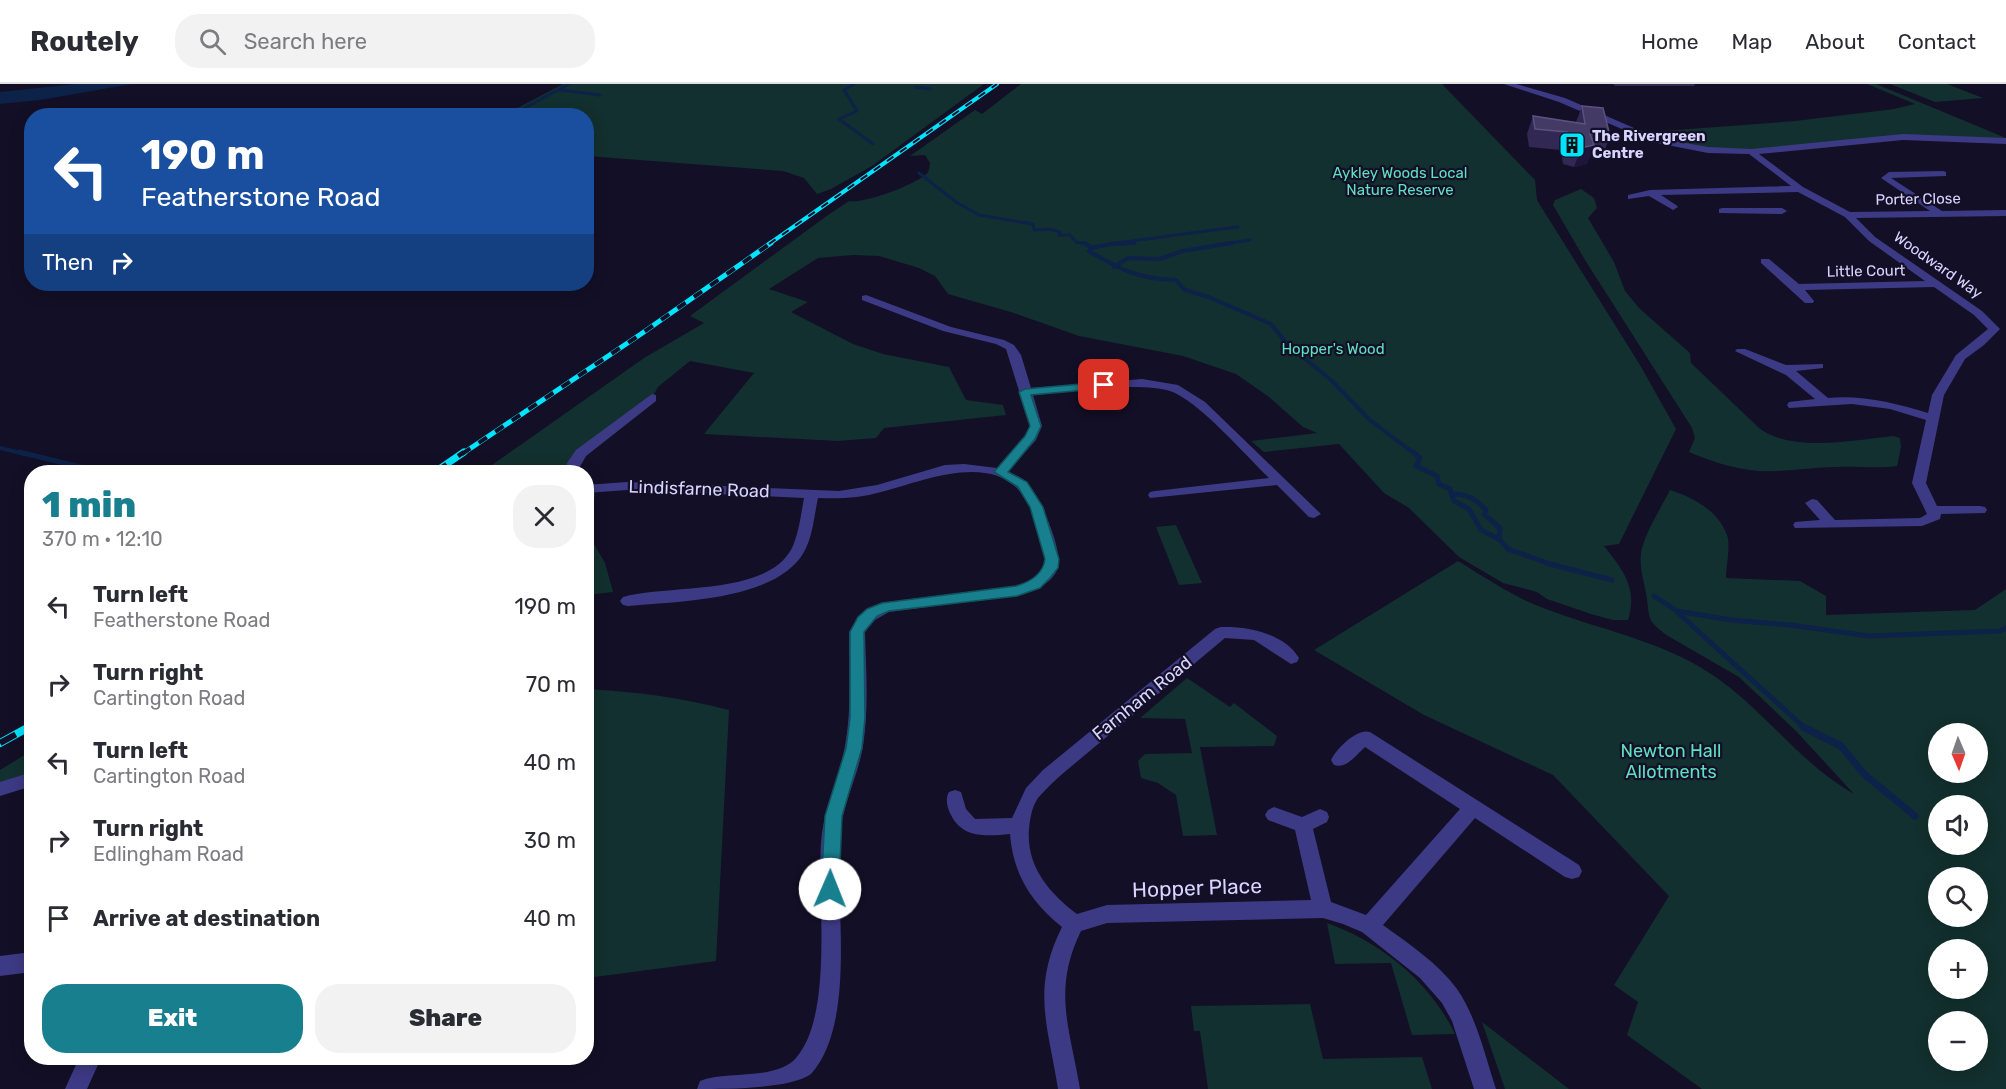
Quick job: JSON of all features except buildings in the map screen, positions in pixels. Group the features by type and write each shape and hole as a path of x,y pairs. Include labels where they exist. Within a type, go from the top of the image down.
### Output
{"street":[{"path":"1508,84 1562,100 1655,140 1708,150 1751,152 1903,137 2005,141"},
{"name":"Woodward Way","path":"1751,152 1800,189 1848,215 1872,239 1978,313 1994,329 1980,343 1960,357 1938,395 1919,483 1934,510"},
{"path":"1912,167 1924,174"},
{"path":"1939,213 1885,178 1889,175 1943,174"},
{"path":"1631,197 1650,193 1800,189"},
{"path":"1723,190 1750,211"},
{"path":"1650,193 1673,207"},
{"path":"1722,211 1782,211"},
{"name":"Porter Close","path":"1848,215 2006,213"},
{"path":"1988,214 2006,225"},
{"path":"1765,261 1809,301"},
{"name":"Little Court","path":"1796,287 1935,284"},
{"path":"708,1089 772,1082 803,1068 819,1038 829,993 833,816 854,748 858,718 857,632 863,621 872,612 887,607 1017,591 1035,585 1051,568 1052,559 1037,507 1022,484 1000,472 1031,437 1036,426 1015,355 1010,347 1000,342 947,329 866,298"},
{"path":"1742,351 1790,372 1826,402"},
{"path":"1790,372 1790,368 1819,366"},
{"path":"1025,392 1142,383 1174,388 1201,405 1314,513"},
{"path":"573,465 581,453 652,398"},
{"path":"1793,405 1852,400 1891,406 1932,418"},
{"name":"Lindisfarne Road","path":"594,488 627,486 812,494 858,493 945,469 964,468 1000,472"},
{"path":"1155,495 1280,481"},
{"path":"628,601 738,587 758,582 774,573 788,564 798,551 812,494"},
{"path":"1812,503 1831,524"},
{"path":"1800,525 1922,522 1935,516 1934,510 1980,510"},
{"name":"Farnham Road","path":"1074,924 1044,899 1027,873 1020,845 1019,825 1031,795 1055,770 1221,633 1240,632 1262,636 1291,658"},
{"path":"1340,760 1364,737 1572,871"},
{"path":"0,789 24,782"},
{"path":"955,797 956,810 962,822 976,828 1019,825"},
{"path":"1473,807 1369,926 1427,972 1449,996 1461,1017 1485,1089"},
{"path":"1275,815 1311,821 1323,909"},
{"name":"Hopper Place","path":"1074,924 1107,914 1323,909 1369,926"},
{"path":"1069,1089 1052,1000 1053,973 1062,945 1074,924"},
{"path":"0,966 24,963"},
{"path":"76,1089 87,1065"}],"green space":[{"path":"563,84 984,84 872,166 831,189 817,194 804,178 783,171 594,157 594,108 517,108"},
{"path":"1021,84 1442,84 1535,180 1537,200 1640,365 1676,429 1619,544 1604,546 1623,572 1630,589 1631,609 1628,620 1613,620 1591,614 1547,599 1537,592 1503,583 1459,557 1409,508 1384,493 1339,444 1264,452 1251,441 1317,433 1303,427 1269,397 1236,374 1183,356 1079,336 1014,313 948,294 935,276 919,268 879,256 853,255 818,258 769,289 808,302 791,312 853,344 883,354 949,367 966,400 1003,405 1006,415 884,428 876,438 838,441 704,434 754,373 690,361 658,387 652,398 573,465 492,465 644,358 704,323 690,316 828,215 849,201 865,200 903,187 923,177 930,164 925,155 910,156 975,110 982,114"},
{"path":"1867,84 1876,84 2006,138 2006,141 1927,137 1771,150 1708,150 1636,133 1795,121 1894,109 1915,104"},
{"path":"1890,84 1947,84 1983,98 1935,102"},
{"path":"1581,189 1594,198 1597,208 1588,218 1614,262 1625,291 1640,309 1690,353 1691,363 1759,428 1772,436 1805,443 1842,442 1893,436 1900,438 1901,447 1897,466 1755,471 1721,464 1689,452 1695,438 1692,428 1585,260 1553,205 1555,200"},
{"name":"Newton Hall Allotments","path":"1670,490 1687,496 1711,512 1723,526 1728,540 1726,578 1800,581 1826,596 1826,615 1975,610 2006,589 2006,1089 1702,1089 1627,1035 1638,1002 1614,985 1669,896 1553,775 1424,715 1314,650 1458,561 1534,604 1652,644 1711,674 1748,703 1816,767 1854,794 1796,731 1739,677 1657,628 1649,612 1641,571 1641,553 1649,529"},
{"path":"1176,525 1202,583 1179,585 1156,527"},
{"path":"594,544 605,563 613,592 594,594"},
{"path":"1187,678 1230,707 1234,703 1277,736 1274,746 1200,747 1217,835 1183,836 1176,795 1158,783 1141,778 1138,761 1145,754 1192,753 1185,719 1140,718"},
{"path":"594,690 658,696 729,710 716,961 594,977"},
{"path":"24,755 24,781 0,789 0,770"},
{"path":"1327,923 1366,941 1402,966 1432,997 1455,1034 1412,1035 1391,963 1335,964"},
{"path":"1310,1004 1323,1059 1422,1057 1432,1089 1208,1089 1200,1031 1194,1031 1191,1006"},
{"path":"1482,1022 1569,1089 1505,1089"}],"water":[{"path":"75,84 132,84 40,100 0,104 0,92"}],"waterway":[{"path":"525,108 569,84"},
{"path":"854,84 844,90 857,111 839,119 873,144"},
{"path":"915,87 930,89"},
{"path":"560,90 600,95"},
{"path":"919,173 956,202 979,215 1033,224 1034,230 1050,229 1060,232 1059,235 1070,235 1076,242 1085,244"},
{"path":"1108,244 1238,227"},
{"path":"1223,244 1250,240"},
{"path":"1092,248 1110,244 1134,243"},
{"path":"1116,266 1128,258 1160,259 1182,251 1232,243"},
{"path":"1085,244 1092,248"},
{"path":"1092,248 1089,251 1116,266"},
{"path":"1116,266 1151,278 1176,280 1185,290 1206,296 1271,324 1288,345 1330,379 1371,421 1415,454"},
{"path":"0,448 25,454"},
{"path":"19,452 72,465"},
{"path":"1413,452 1420,458 1416,466 1437,476 1439,484 1450,489 1454,501 1469,509 1481,530 1499,539"},
{"path":"1452,494 1467,496 1482,506 1486,510 1484,514 1500,528 1499,539"},
{"path":"1499,539 1508,549 1550,564 1612,580"},
{"path":"1654,596 1677,611 1731,620 1790,625 1869,636 2000,631 2006,628"},
{"path":"1677,612 1805,728"},
{"path":"1805,728 1841,746 1864,774 1915,816"}],"railway":[{"path":"769,244 997,84"},
{"path":"462,454 641,334 771,243"},
{"path":"445,465 464,452"},
{"path":"0,743 24,730"}],"place":[{"name":"The Rivergreen Centre","path":"1572,145"}],"route":[{"path":"830,889 833,816 854,748 858,718 857,632 872,612 887,607 1017,591 1035,585 1046,575 1051,568 1052,559 1037,507 1022,484 1000,472 1021,450 1036,426 1025,392 1104,385"}],"park label":[{"name":"Aykley Woods Local Nature Reserve","path":"1400,182"},
{"name":"Hopper's Wood","path":"1333,349"}]}
